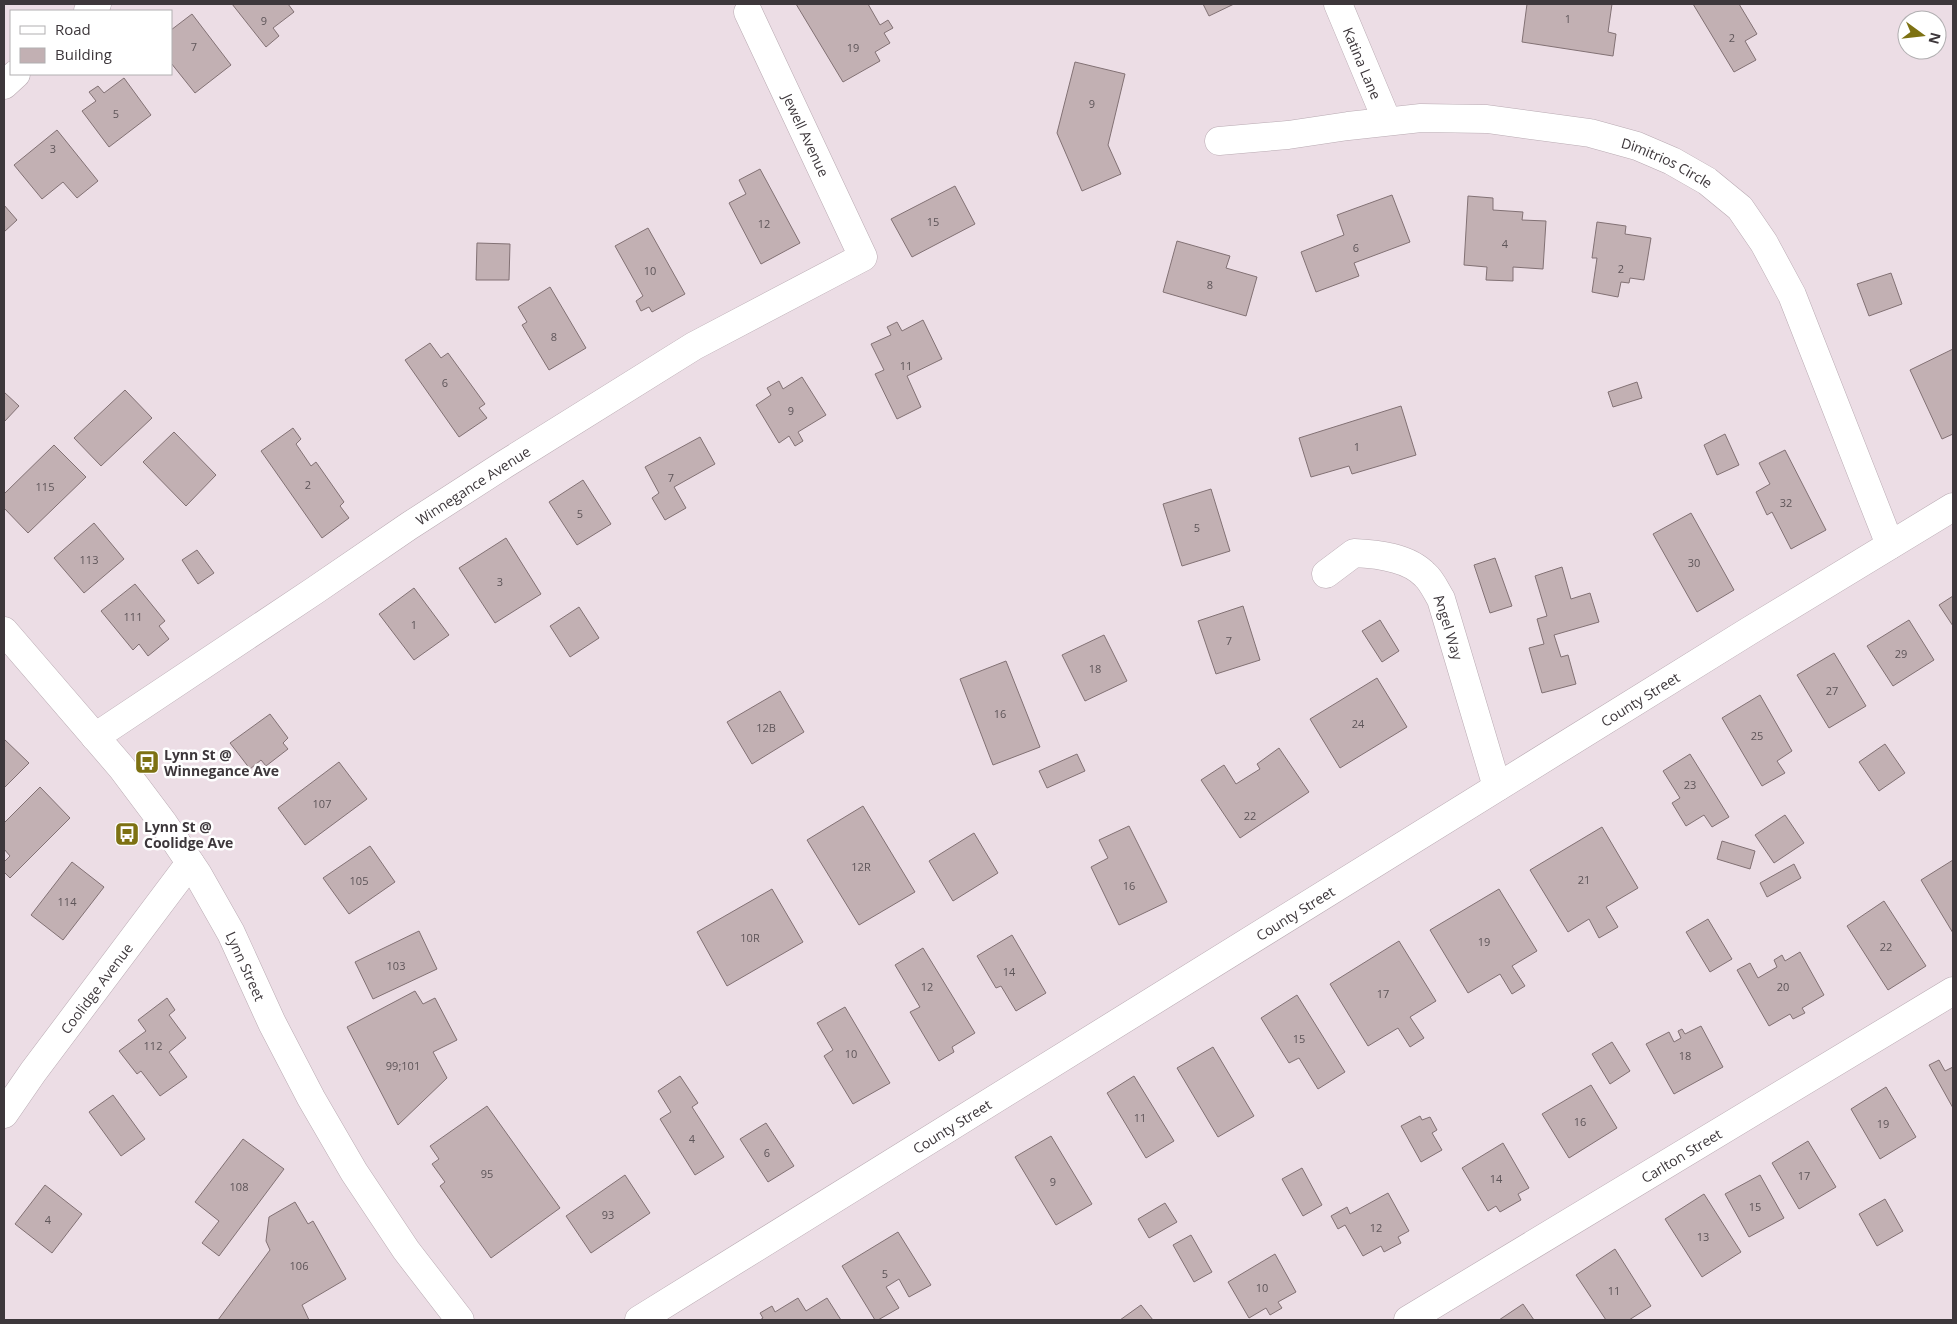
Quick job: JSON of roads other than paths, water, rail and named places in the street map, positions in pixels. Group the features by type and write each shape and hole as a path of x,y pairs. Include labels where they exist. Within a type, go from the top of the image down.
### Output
{"street":[{"name":"Katina Lane","path":"1338,4 1387,122"},
{"name":"Jewell Avenue","path":"748,12 863,257"},
{"path":"4,84 15,75"},
{"name":"Dimitrios Circle","path":"1218,141 1288,135 1420,118 1486,119 1590,133 1637,146 1672,161 1707,181 1740,208 1764,243 1792,295 1890,546"},
{"name":"Winnegance Avenue","path":"95,737 409,526 505,464 694,346 863,257"},
{"name":"County Street","path":"639,1320 1497,787 1953,507"},
{"name":"Angel Way","path":"1326,574 1354,553 1380,555 1408,564 1425,575 1440,599 1497,787"},
{"name":"Lynn Street","path":"4,631 122,768 190,863 231,933 272,1023 311,1098 354,1172 406,1250 460,1320"},
{"name":"Coolidge Avenue","path":"4,1114 33,1072 190,863"},
{"name":"Carlton Street","path":"1408,1320 1953,991"}],"place":[{"name":"Lynn St @ Winnegance Ave","path":"147,762"},
{"name":"Lynn St @ Coolidge Ave","path":"127,834"}]}
